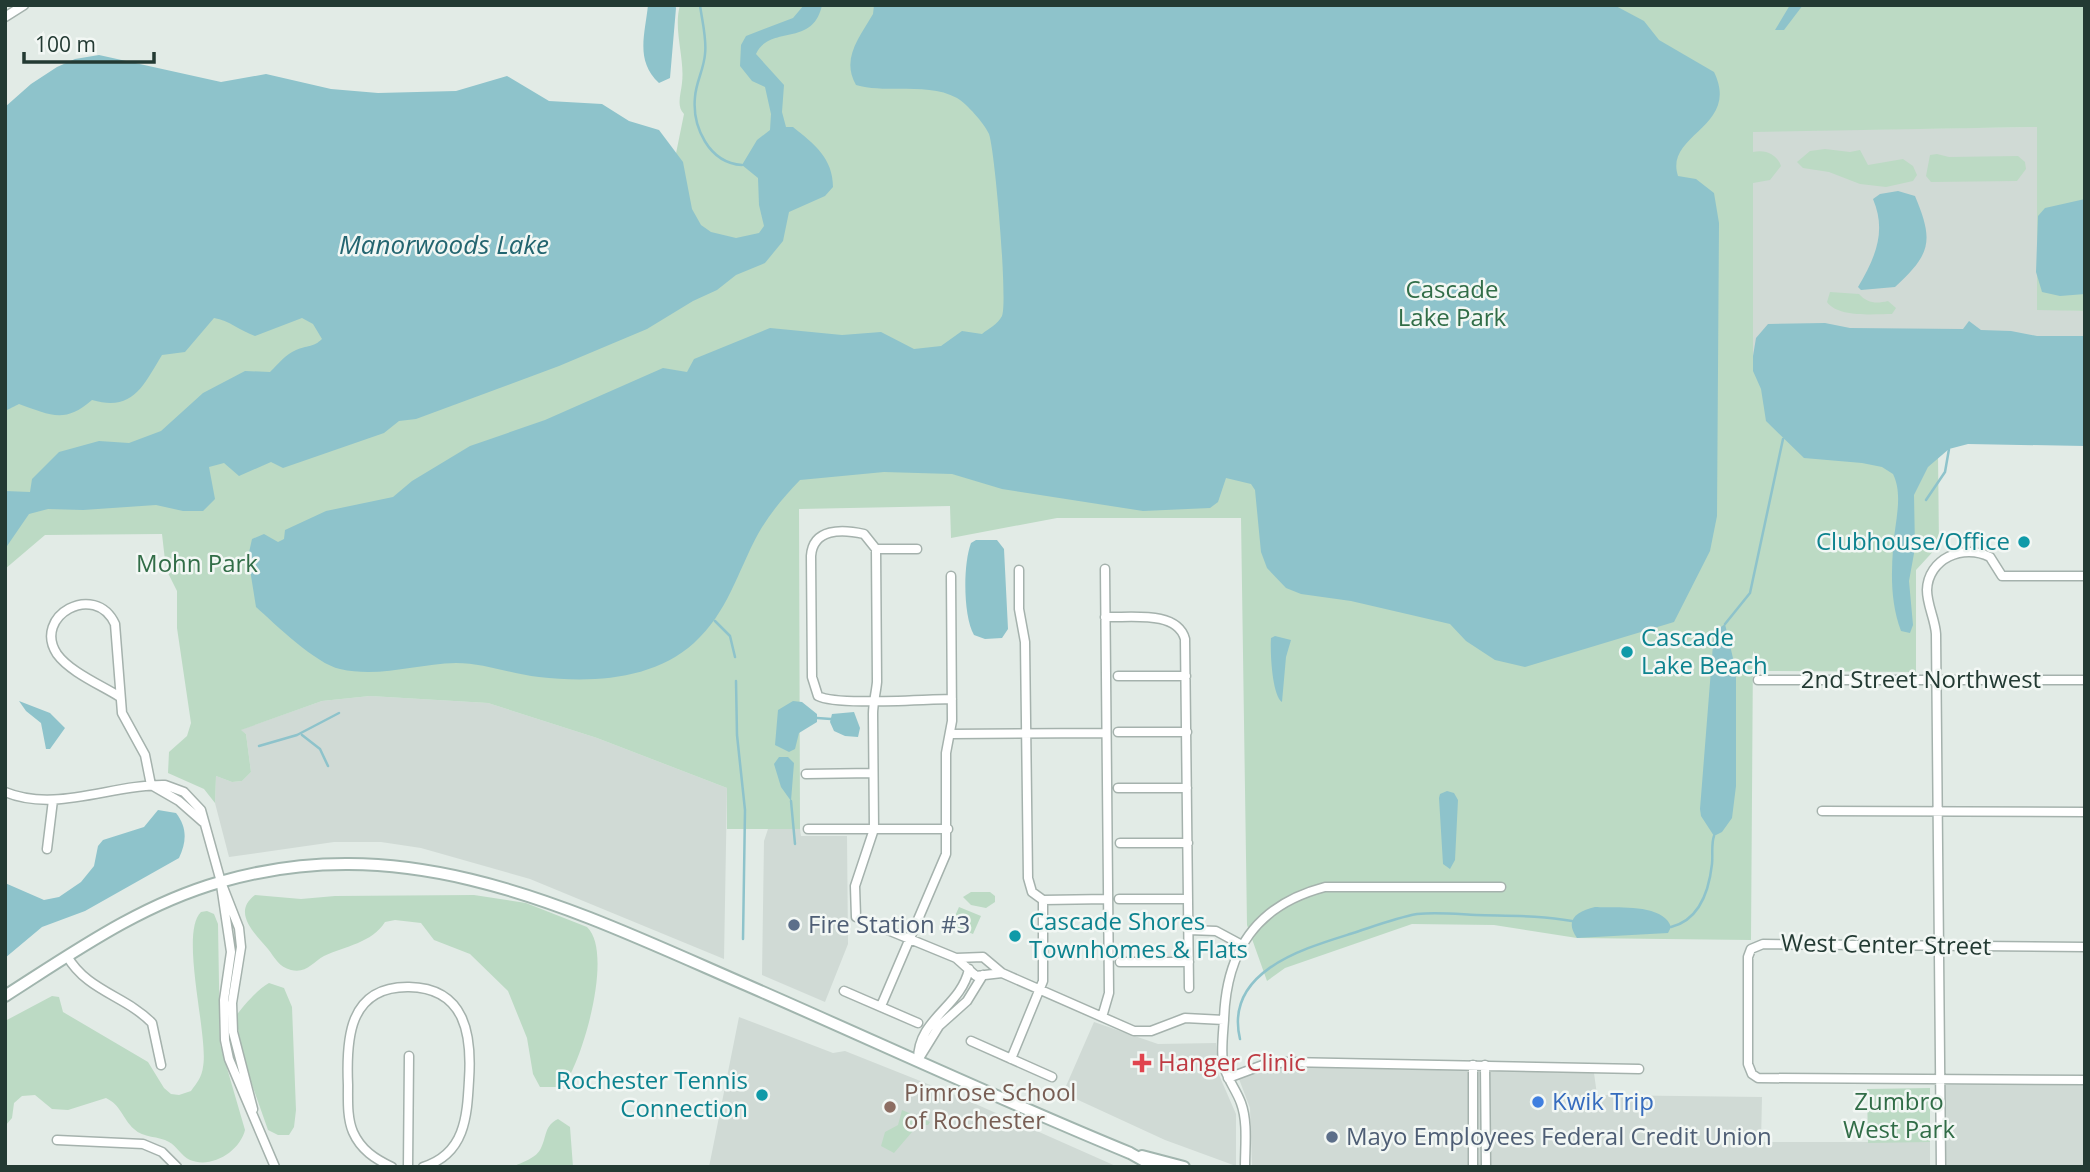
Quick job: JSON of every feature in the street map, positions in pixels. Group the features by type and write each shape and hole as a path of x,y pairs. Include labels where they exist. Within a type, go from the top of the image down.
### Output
{"main road":[{"path":"5,996 146,910 221,882 275,871 342,864 428,870 520,892 918,1060 1130,1153 1154,1167"},
{"path":"1130,1153 1184,1167"}],"street":[{"path":"5,17 24,5"},
{"path":"952,699 875,700 826,699 815,692 811,677 811,556 815,540 828,533 864,534 876,549 875,700 873,774 874,829 855,886 856,917 956,958 969,968 973,975 1002,973"},
{"path":"876,549 917,549"},
{"path":"1941,1167 1936,626 1928,600 1928,585 1935,567 1946,557 1957,553 1983,553 1993,559 2002,576 2085,576"},
{"path":"1102,1017 1109,993 1105,569"},
{"path":"1019,570 1019,609 1025,642 1028,883 1035,896 1043,900 1108,899"},
{"path":"881,1006 945,857 946,753 952,699 951,576"},
{"path":"120,697 69,664 56,652 52,639 53,626 60,614 71,606 89,603 103,608 112,618 117,634 120,697 124,720 145,755 150,785"},
{"path":"1105,617 1164,620 1178,625 1185,639 1189,988"},
{"path":"1118,676 1186,676"},
{"name":"2nd Street Northwest","path":"1758,680 2085,680"},
{"path":"1118,732 1187,732"},
{"path":"950,734 1106,733"},
{"path":"806,774 873,774"},
{"path":"5,792 28,800 53,800 150,785 179,801 202,822 221,882 231,952 224,1000 225,1040 243,1093 253,1109 275,1167"},
{"path":"1118,788 1187,788"},
{"path":"47,849 53,800"},
{"path":"1822,811 2085,812"},
{"path":"808,829 947,829"},
{"path":"1120,843 1188,843"},
{"path":"1245,1167 1244,1113 1223,1059 1226,979 1242,945 1268,915 1302,894 1325,887 1501,887"},
{"path":"1119,899 1188,899"},
{"path":"1011,1059 1041,990 1044,975 1043,900"},
{"path":"1189,930 1216,931 1242,945"},
{"name":"West Center Street","path":"1940,1080 1758,1078 1752,1074 1748,1064 1748,957 1757,945 2085,947"},
{"path":"67,956 75,969 92,985 152,1023 161,1065"},
{"path":"956,958 976,957 987,961 1002,973 1143,1032 1185,1018 1224,1020"},
{"path":"918,1060 918,1048 926,1029 963,988 969,968 976,957"},
{"path":"918,1060 939,1027 967,1001 988,968 987,961"},
{"path":"1120,962 1189,962"},
{"path":"392,1167 371,1156 352,1131 347,1044 352,1022 365,1004 388,990 412,987 437,994 457,1009 467,1026 471,1045 468,1112 463,1131 446,1156 423,1167"},
{"path":"844,991 918,1023"},
{"path":"946,1006 953,1014"},
{"path":"971,1041 1052,1077"},
{"path":"408,1167 409,1056"},
{"path":"1228,1077 1253,1067 1279,1063 1639,1069"},
{"path":"1473,1065 1473,1167"},
{"path":"1485,1065 1486,1167"},
{"path":"1940,1080 2085,1080"},
{"path":"57,1140 143,1143 162,1152 177,1167"}],"shaded area":[{"path":"2038,127 2037,309 2085,311 2085,350 1753,356 1753,131"},
{"path":"370,696 488,703 597,738 727,788 724,959 530,879 421,848 381,842 334,842 229,857 215,803 216,776 232,782 242,781 251,772 246,734 240,730 322,701"},
{"path":"768,829 800,829 801,836 847,836 848,944 825,1002 762,975 764,841"},
{"path":"739,1017 833,1053 845,1051 953,1094 1118,1167 709,1167"},
{"path":"1094,1022 1158,1044 1216,1043 1219,1075 1236,1114 1236,1166 1165,1140 1063,1093"},
{"path":"1287,1067 1594,1073 1597,1095 1762,1097 1761,1142 1930,1142 1930,1167 1252,1167 1250,1108 1239,1079 1259,1071"},
{"path":"2085,1083 2085,1167 1945,1167 1944,1085"}],"green space":[{"name":"Cascade Lake Park","path":"680,5 2085,5 2085,311 2037,310 2037,127 1753,132 1753,152 1770,153 1777,158 1781,166 1770,180 1753,183 1753,356 1938,455 1939,545 1916,570 1916,672 1765,671 1753,651 1751,940 1577,938 1494,925 1412,924 1285,968 1267,981 1247,925 1241,518 1057,518 951,538 950,506 799,509 800,829 727,829 727,788 597,738 488,703 370,696 322,701 241,730 246,734 251,772 242,781 232,782 216,776 215,803 204,789 168,773 169,752 187,736 191,723 177,628 177,591 166,569 162,534 45,535 5,569 5,393 107,314 643,316 684,114 680,104"},
{"path":"1825,149 1850,152 1860,150 1868,165 1903,159 1913,166 1917,175 1913,181 1886,187 1860,184 1829,172 1803,168 1797,162 1810,151"},
{"path":"1930,155 1949,157 2018,156 2025,162 2026,169 2017,181 1931,182 1926,176"},
{"path":"1830,292 1859,294 1872,302 1888,301 1896,308 1892,314 1839,311 1827,302"},
{"path":"971,892 990,892 995,896 995,902 986,908 971,905 963,897"},
{"path":"255,895 301,899 335,896 474,895 526,903 587,927 595,940 597,981 587,1031 563,1087 540,1087 533,1074 527,1038 508,991 470,954 434,940 421,923 395,920 385,922 366,939 296,971 283,967 278,962 248,923 245,909"},
{"path":"959,907 981,916 973,934 951,925"},
{"path":"201,912 214,914 218,924 220,1044 245,1130 237,1145 216,1160 190,1160 169,1142 138,1132 115,1104 106,1098 68,1110 52,1109 35,1095 22,1096 14,1103 12,1118 5,1126 5,1021 52,996 59,997 63,1012 148,1062 164,1088 171,1094 179,1095 191,1091 201,1074 204,1053 193,941 195,923"},
{"path":"269,983 284,988 292,1007 296,1110 294,1127 289,1135 278,1135 268,1130 243,1059 236,1016 260,989"},
{"name":"Zumbro West Park","path":"1930,1088 1930,1142 1868,1143 1867,1089"},
{"path":"902,1110 930,1122 928,1125 918,1125 894,1153 881,1146 885,1132 898,1125"},
{"path":"558,1119 570,1127 573,1167 512,1167 536,1155 548,1128"}],"water":[{"path":"648,5 675,5 676,8 670,78 659,83 644,56"},
{"name":"Manorwoods Lake","path":"804,5 822,5 810,27 771,40 762,45 756,54 784,85 782,112 786,127 793,127 821,153 830,168 833,187 825,196 789,212 783,241 765,263 736,275 717,290 647,329 559,366 416,419 399,421 384,433 283,468 271,462 239,476 224,463 209,467 215,499 203,511 183,511 156,505 83,510 48,509 29,514 5,549 5,491 30,492 32,479 59,452 99,441 129,443 161,431 203,393 245,371 270,372 292,352 322,339 313,324 302,318 255,336 214,318 185,352 162,355 142,386 127,399 106,403 92,400 82,408 65,415 49,414 19,404 5,411 5,107 31,84 75,59 99,55 221,82 266,74 331,89 378,93 456,91 507,76 549,101 602,104 629,121 659,130 683,162 692,209 701,225 711,232 736,238 759,233 764,226 759,205 758,178 742,165 757,140 770,130 771,114 765,87 752,81 740,66 741,45 746,36 793,18"},
{"path":"874,5 1614,5 1644,21 1659,40 1714,72 1720,91 1718,106 1711,118 1690,139 1677,162 1678,176 1696,179 1714,193 1719,223 1717,516 1710,551 1674,622 1525,667 1495,660 1466,641 1450,624 1351,601 1301,594 1286,588 1267,568 1261,552 1255,490 1251,484 1226,478 1218,502 1210,508 1143,511 1002,489 952,474 884,472 800,480 762,527 724,605 706,631 678,655 641,672 601,679 559,679 456,663 369,672 340,669 308,652 256,607 248,557 252,539 264,534 278,542 284,539 285,530 326,511 393,497 412,481 470,446 545,420 663,368 687,372 694,359 770,328 842,335 881,332 914,349 941,346 962,331 982,334 998,321 1002,316 1003,305 1002,257 989,134 966,105 945,93 856,85 850,66 851,57 873,14"},
{"path":"1790,5 1803,5 1784,30 1775,30"},
{"path":"1898,191 1915,196 1925,225 1926,246 1916,265 1895,287 1861,290 1858,287 1874,255 1879,234 1873,199 1880,194"},
{"path":"2085,199 2085,294 2060,296 2042,292 2036,272 2038,216 2045,208"},
{"path":"1969,321 1981,330 2011,331 2037,336 2085,336 2085,446 1968,444 1949,449 1928,467 1914,495 1915,548 1909,581 1913,625 1910,633 1901,631 1894,601 1892,559 1898,492 1893,474 1882,467 1862,463 1804,458 1766,421 1761,389 1753,371 1756,338 1768,324 1825,323 1850,328 1963,329"},
{"path":"976,540 997,540 1004,549 1008,629 1002,638 985,639 974,635 970,626 966,603 966,576 968,552 971,543"},
{"path":"1725,624 1736,671 1736,786 1732,818 1722,832 1714,836 1701,816 1700,809 1714,632"},
{"path":"1275,636 1291,640 1286,657 1282,702 1272,673 1271,638"},
{"path":"19,701 50,713 65,728 50,749 46,749 41,723 26,711"},
{"path":"793,701 802,702 817,714 817,722 799,733 795,749 789,752 775,745 778,710"},
{"path":"854,712 860,728 858,737 845,736 834,731 830,722 832,714"},
{"path":"779,757 788,757 794,763 791,801 781,787 774,764"},
{"path":"1447,791 1454,793 1458,800 1455,860 1450,869 1443,864 1439,798 1440,794"},
{"path":"158,810 176,813 182,824 184,840 179,858 85,911 42,927 5,958 5,883 44,900 59,897 81,882 94,866 98,846 103,840 144,827"},
{"path":"1595,907 1649,910 1667,919 1671,927 1668,933 1577,938 1572,926 1574,917"}],"waterway":[{"path":"700,5 705,48 696,91 696,120 712,151 730,163 742,165"},
{"path":"1725,624 1750,593 1783,439"},
{"path":"1926,500 1945,472 1949,449"},
{"path":"715,621 730,636 735,657"},
{"path":"736,681 737,735 745,810 743,939"},
{"path":"259,746 297,735 339,713"},
{"path":"817,718 831,719"},
{"path":"302,735 320,749 328,766"},
{"path":"791,801 795,844"},
{"path":"1671,927 1689,918 1701,903 1711,874 1714,836"},
{"path":"1240,1039 1238,1016 1244,996 1255,980 1271,967 1310,947 1417,914 1524,916 1572,921"}],"place":[{"name":"Clubhouse/Office","path":"2024,542"},
{"name":"Cascade Lake Beach","path":"1627,652"},
{"name":"Fire Station #3","path":"794,925"},
{"name":"Cascade Shores Townhomes & Flats","path":"1015,936"},
{"name":"Hanger Clinic","path":"1142,1063"},
{"name":"Rochester Tennis Connection","path":"762,1095"},
{"name":"Kwik Trip","path":"1538,1102"},
{"name":"Pimrose School of Rochester","path":"890,1107"},
{"name":"Mayo Employees Federal Credit Union","path":"1332,1137"}],"park label":[{"name":"Mohn Park","path":"197,564"}]}
